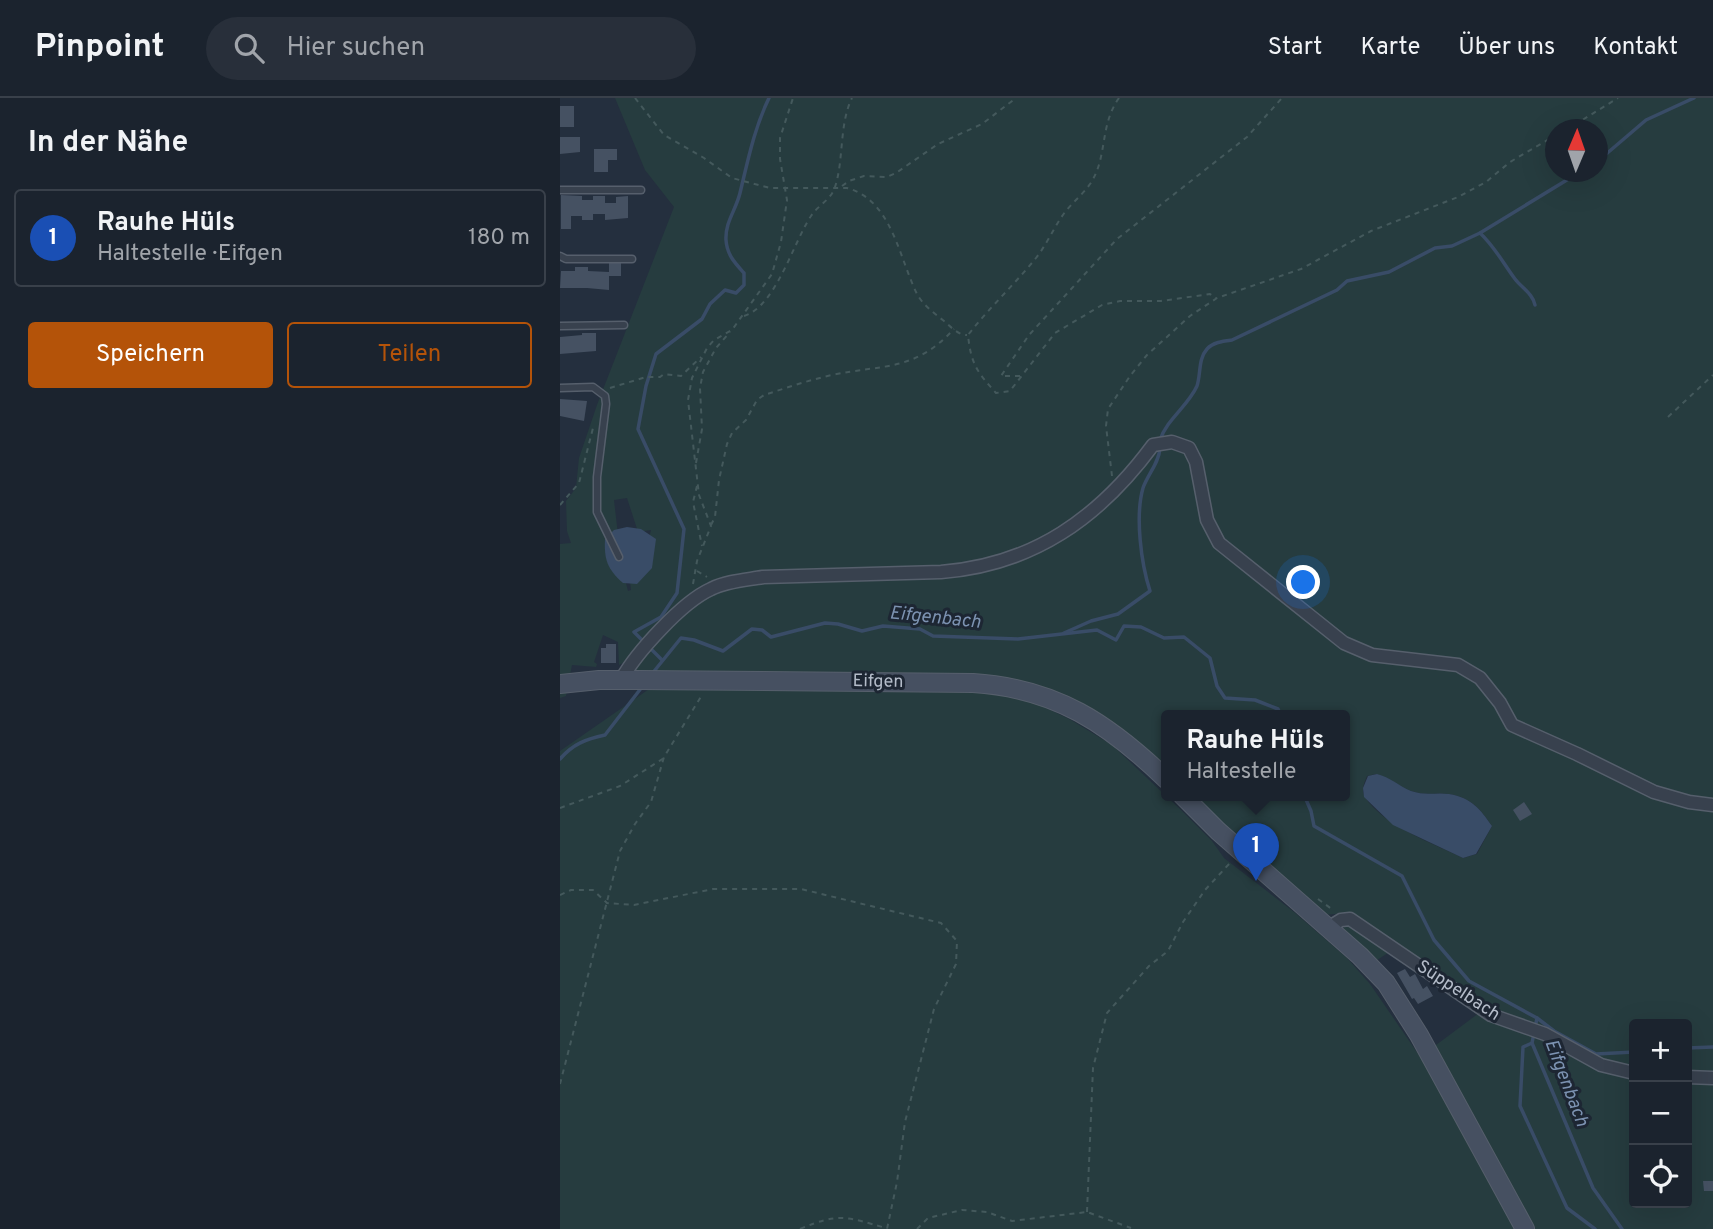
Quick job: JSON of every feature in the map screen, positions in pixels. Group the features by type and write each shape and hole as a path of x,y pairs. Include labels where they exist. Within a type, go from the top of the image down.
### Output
{"main road":[{"name":"Eifgen","path":"560,684 625,680 973,683 1014,688 1060,703 1094,719 1125,741 1161,774"},
{"path":"1188,801 1241,852 1374,970 1397,999 1525,1229"}],"street":[{"path":"625,680 629,666 671,619 697,596 720,585 763,577 941,572 989,565 1023,554 1071,528 1129,476 1153,445 1172,442 1189,448 1196,462 1206,520 1219,543 1344,643 1372,655 1441,662 1465,668 1480,678 1513,725 1654,793 1713,805"},
{"path":"1328,928 1345,919"},
{"name":"Süppelbach","path":"1345,919 1356,923 1491,1015 1545,1034 1601,1065 1629,1072"},
{"path":"1692,1077 1713,1078"}],"lane":[{"path":"560,190 641,190"},
{"path":"560,256 566,259 632,259"},
{"path":"560,326 624,325"},
{"path":"560,388 593,387 602,393 606,404 597,477 597,512 620,556"}],"path":[{"path":"635,98 664,135 705,158 732,178 753,185 784,189 836,186 859,191 869,198 897,242 918,295 926,306 962,335 968,335 1027,268 1066,211 1090,184 1100,166 1108,120 1119,98"},
{"path":"695,464 702,429 700,388 703,372 716,348 743,317 772,274 777,259 788,201 780,159 780,138 793,98"},
{"path":"743,317 753,313 764,303 786,266 800,233 814,212 828,200 836,186 852,98"},
{"path":"841,187 864,176 887,177 896,173 938,144 982,124 1016,98"},
{"path":"1021,376 1001,376 1029,335 1117,239 1247,138 1282,98"},
{"path":"1584,119 1618,98"},
{"path":"1113,491 1106,426 1108,409 1130,376 1165,337 1190,316 1217,298 1301,269 1371,231 1458,197 1486,182 1510,162 1545,141"},
{"path":"968,335 974,366 981,378 996,393 1010,391 1055,333 1102,305 1120,301 1161,301 1210,294 1217,298"},
{"path":"697,596 693,577 715,517 727,444 732,433 746,420 757,400 764,395 831,375 913,360 937,347 954,329"},
{"path":"602,393 609,388 646,377 685,374 714,340 732,330"},
{"path":"702,356 692,378 688,400 698,485 710,526"},
{"path":"1668,416 1713,375"},
{"path":"560,505 579,483 596,418"},
{"path":"698,485 693,502 702,547"},
{"path":"560,1084 620,851 651,802 664,757 705,691 706,681"},
{"path":"560,808 620,786 664,757"},
{"path":"1087,1212 1093,1068 1107,1013 1149,966 1168,951 1183,922 1205,890 1241,852"},
{"path":"560,895 571,890 593,890 607,903 634,905 713,889 802,889 941,923 957,941 956,964 933,1009 905,1122 887,1229 839,1216 800,1229"},
{"path":"1314,896 1345,919"},
{"path":"917,1229 928,1218 962,1210 987,1212 1012,1221 1087,1212 1131,1228"}],"green space":[{"path":"615,98 1713,98 1713,802 1658,789 1577,750 1573,755 1658,796 1713,808 1713,1074 1692,1073 1692,1019 1629,1019 1629,1067 1597,1059 1558,1038 1543,1026 1487,1007 1356,916 1347,913 1323,915 1197,801 1350,801 1350,710 1161,710 1161,766 1107,721 1041,690 987,679 643,673 637,670 636,665 651,646 646,644 619,665 618,642 603,635 594,662 596,667 572,665 566,696 560,698 560,544 571,543 567,531 566,501 576,488 579,458 674,207 645,170","holes":["627,498 638,532 651,530 642,569 634,582 630,582 631,590 628,591 622,567 599,522 600,511 620,552 614,500","1381,775 1416,792 1449,794 1470,801 1492,826 1477,854 1463,858 1410,833 1383,816 1365,797 1363,786 1367,776"]},
{"path":"652,687 984,690 1038,700 1085,721 1127,751 1161,782 1161,786 1108,738 1074,717 1036,703 1112,745 1161,791 1161,801 1172,801 1212,841 1224,858 1294,912 1347,958 1370,984 1423,1061 1382,992 1351,958 1369,974 1393,1005 1431,1070 1442,1066 1432,1048 1479,1013 1518,1031 1547,1040 1600,1069 1629,1076 1629,1208 1692,1208 1692,1081 1713,1082 1713,1229 560,1229 560,751"},
{"path":"1350,925 1391,951 1374,962 1342,931 1345,926"}],"water":[{"path":"627,527 641,529 656,539 652,568 637,584 623,583 613,573 606,558 605,539 614,530"},
{"path":"1377,774 1411,791 1449,794 1464,798 1475,805 1492,826 1476,854 1463,858 1393,825 1364,797 1363,788 1368,776"}],"building":[{"path":"560,106 574,106 574,127 560,127"},
{"path":"560,137 580,137 580,152 560,154"},
{"path":"594,149 617,149 617,160 608,160 608,172 594,172"},
{"path":"561,195 582,196 582,200 605,196 605,203 616,203 616,197 628,196 628,218 605,220 605,214 593,214 593,220 582,220 582,216 571,216 571,229 561,229"},
{"path":"609,262 621,262 621,276 609,276 609,290 560,288 561,271 588,267 588,271 609,272"},
{"path":"596,333 596,351 560,354 560,337"},
{"path":"560,399 587,401 584,421 560,416"},
{"path":"606,644 616,644 616,663 601,663 601,648 606,648"},
{"path":"1524,802 1532,814 1520,821 1513,810"},
{"path":"1405,969 1410,977 1415,974 1423,989 1427,986 1433,996 1418,1004 1412,999 1397,973"},
{"path":"1703,1181 1713,1181 1713,1191 1704,1191"}],"waterway":[{"path":"662,660 634,632 661,617 677,593 684,529 638,429 646,386 656,354 702,319 710,304 725,290 736,293 744,285 744,273 730,254 726,234 740,193 755,133 769,98"},
{"path":"1608,152 1646,120 1694,98"},
{"path":"1160,440 1167,426 1197,386 1202,357 1212,345 1232,340 1337,290 1347,281 1389,272 1435,248 1452,246 1480,233 1564,182"},
{"path":"1480,233 1530,294 1535,305"},
{"path":"1064,633 1091,621 1118,614 1150,591 1142,553 1139,512 1143,488 1158,459 1160,448"},
{"name":"Eifgenbach","path":"651,675 681,638 723,651 752,629 762,630 771,637 825,623 862,631 883,626 920,629 933,636 1018,639 1097,630 1116,640 1124,626 1141,627 1164,638 1184,637 1210,658 1217,686 1225,698 1255,700 1278,710"},
{"name":"Eifgenbach","path":"560,759 580,743 605,735 642,687"},
{"name":"Eifgenbach","path":"1307,801 1314,826 1402,876 1434,940 1469,981 1596,1054 1629,1052"},
{"name":"Eifgenbach","path":"1537,1018 1532,1043 1593,1188 1622,1229"},
{"path":"1532,1043 1523,1047 1520,1106 1567,1208 1595,1229"},
{"path":"1692,1048 1713,1047"}],"place":[{"name":"Rauhe Hüls","path":"1256,881"}]}
